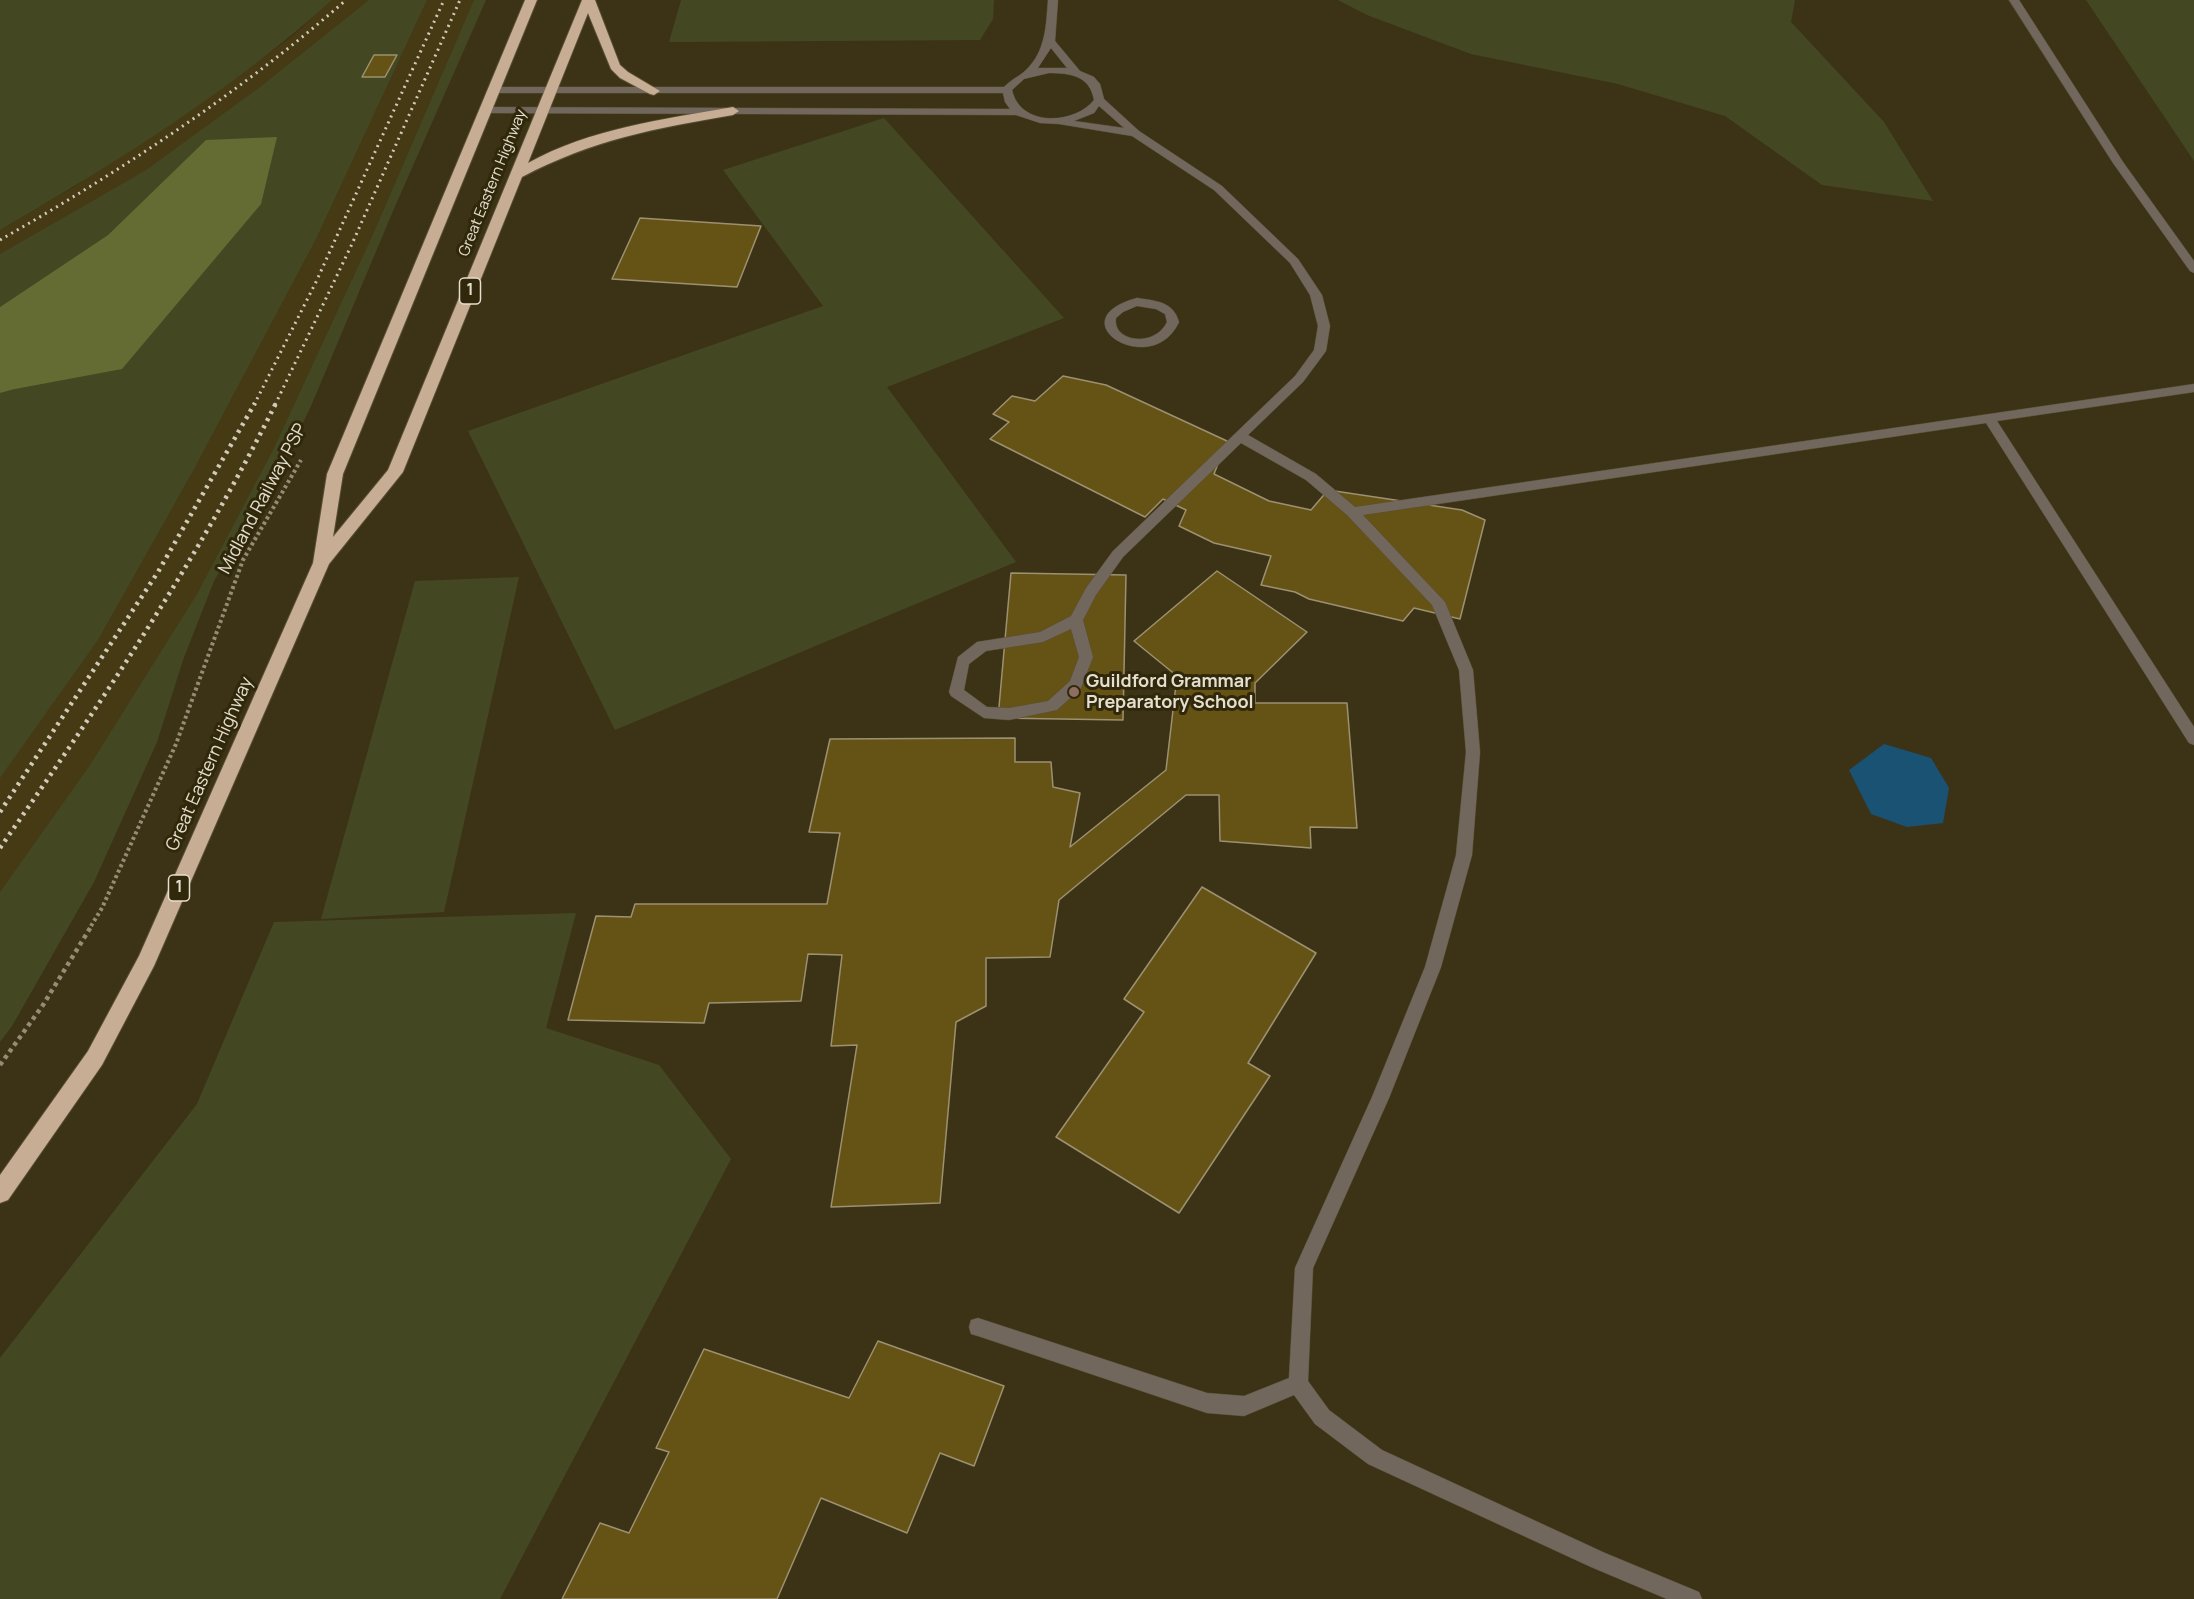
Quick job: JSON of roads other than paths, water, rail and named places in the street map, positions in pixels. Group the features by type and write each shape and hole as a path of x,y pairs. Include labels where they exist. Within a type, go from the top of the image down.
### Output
{"highway":[{"name":"Great Eastern Highway","path":"0,1193 95,1058 147,960 321,563 335,474 531,0"},
{"name":"Great Eastern Highway","path":"321,563 395,472 588,0"},
{"path":"588,0 615,66 624,75 654,92"},
{"path":"518,174 552,155 590,143 671,122 733,111"}],"lane":[{"path":"1029,74 1050,41 1053,0"},
{"path":"2014,0 2118,163 2194,269"},
{"path":"1050,41 1075,71 1097,86 1099,100 1135,133 1218,188 1294,261 1316,295 1324,326 1320,351 1299,379 1118,554 1091,592 1076,620 1043,637 982,646 963,661 956,692 984,712 1009,714 1052,706 1076,684 1086,657 1076,620"},
{"path":"495,90 654,92 1007,90 1019,78 1029,74 1056,69 1075,71"},
{"path":"1007,90 1007,101 1016,112"},
{"path":"1053,121 1073,118 1090,111 1099,100"},
{"path":"486,110 1016,112 1034,119 1135,133"},
{"path":"1137,302 1161,306 1169,311 1174,319 1174,327 1168,335 1146,343 1122,338 1114,332 1110,324 1110,316 1116,309 1137,302"},
{"path":"1352,512 2194,388"},
{"path":"1989,418 2194,739"},
{"path":"1241,437 1311,477 1352,512 1438,602 1466,670 1473,752 1464,855 1433,967 1380,1098 1304,1268 1298,1384 1322,1417 1376,1457 1598,1560 1692,1599"},
{"path":"978,1327 1207,1403 1244,1406 1298,1384"}],"water":[{"path":"1884,744 1931,758 1949,788 1943,823 1907,827 1871,814 1849,770"}],"railway":[{"path":"0,240 179,129 265,67 346,0"},
{"path":"254,405 316,282 444,0"},
{"path":"275,404 352,244 460,0"},
{"path":"0,812 158,572 255,403"},
{"path":"0,848 111,685 181,575 214,519 275,404"}],"place":[{"name":"Guildford Grammar Preparatory School","path":"1074,692"}]}
